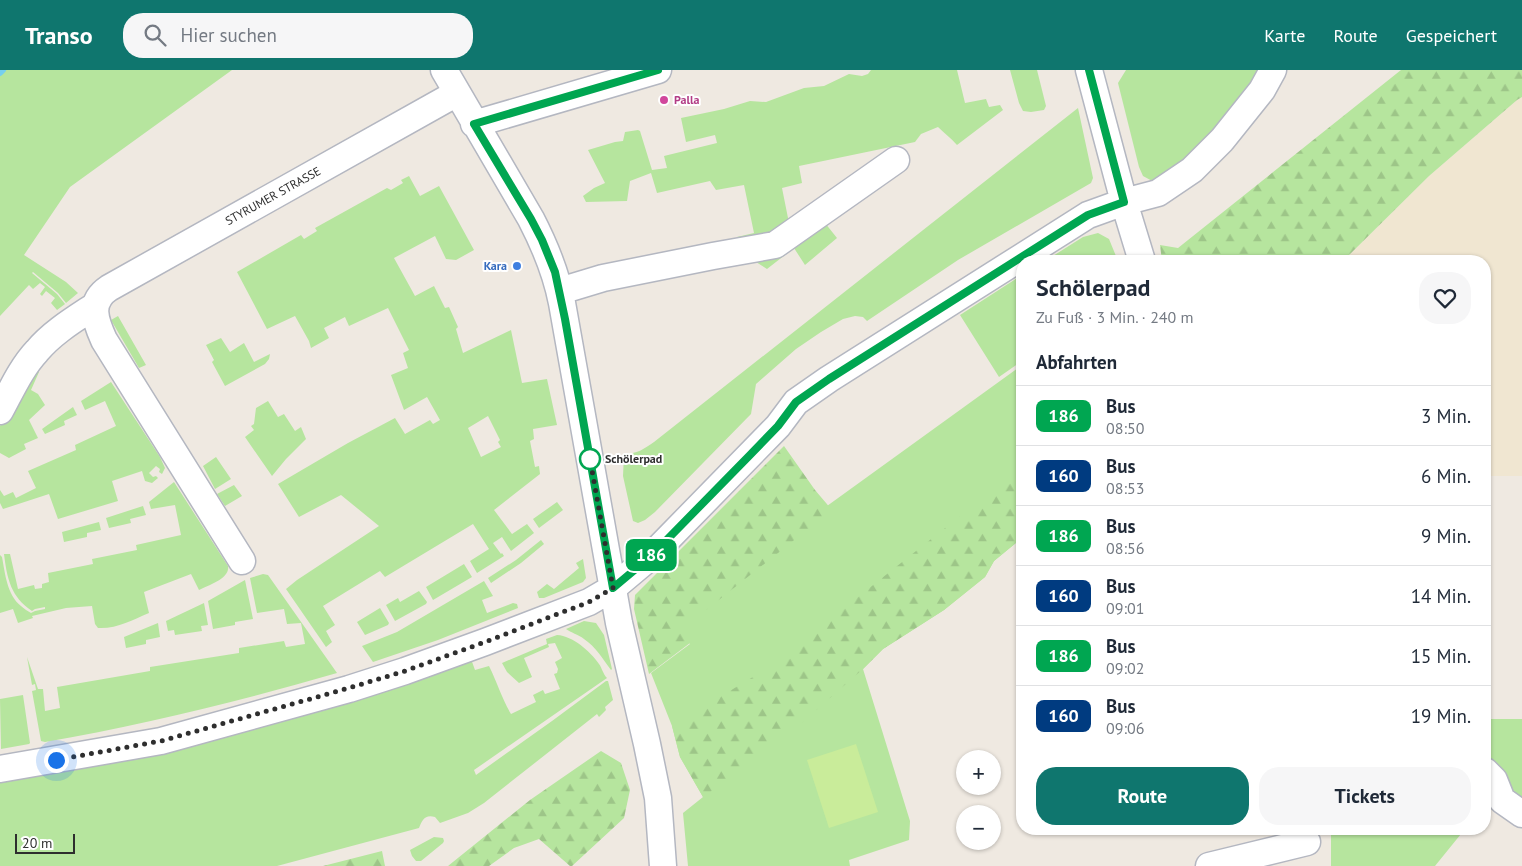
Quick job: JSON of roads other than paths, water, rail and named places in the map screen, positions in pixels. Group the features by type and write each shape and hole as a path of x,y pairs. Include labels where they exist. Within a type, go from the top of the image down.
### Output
{"street":[{"path":"444,70 542,240 560,291 624,648 657,789 663,866"},
{"path":"474,124 628,74 658,70"},
{"path":"1088,70 1140,255"},
{"path":"1025,255 1088,215 1124,202 1158,193 1192,170 1228,132 1262,90 1274,70"},
{"name":"STYRUMER STRASSE","path":"0,411 37,350 56,332 96,305 99,295 109,288 457,93"},
{"path":"560,291 603,278 713,256 775,246 896,160"},
{"path":"0,769 161,741 349,688 405,671 589,602 613,588 650,557 778,426 796,402 829,379 1016,261"},
{"path":"96,305 97,324 104,340 242,561"},
{"path":"1491,777 1502,800 1522,814"},
{"path":"1209,866 1306,846"}],"waterway":[{"path":"0,73 3,70"}],"place":[{"name":"Palla","path":"664,100"},
{"name":"Kara","path":"517,266"},
{"name":"Schölerpad","path":"590,459"}]}
